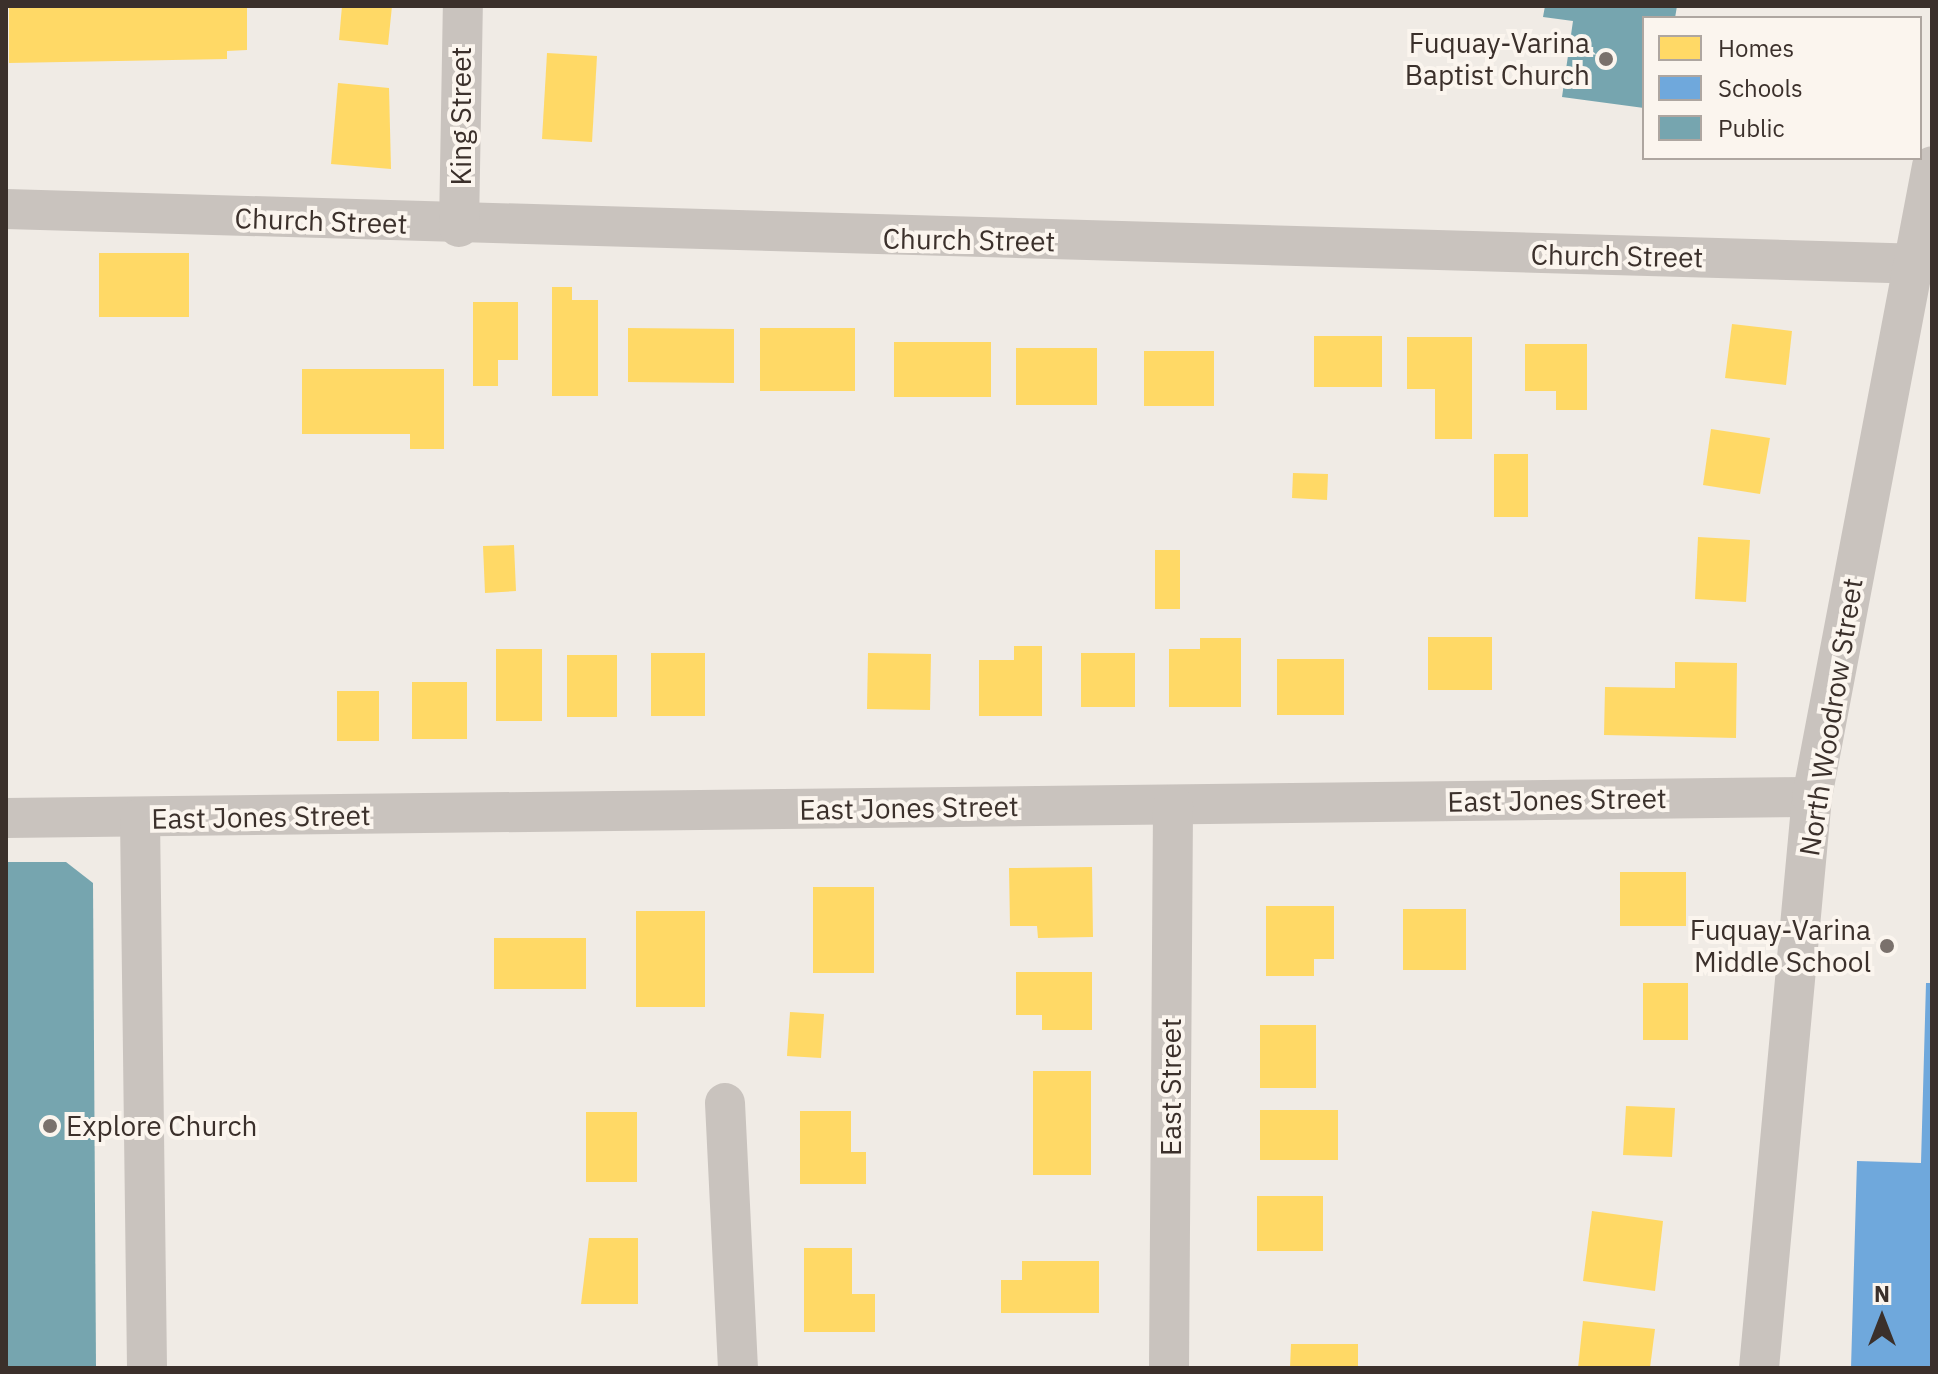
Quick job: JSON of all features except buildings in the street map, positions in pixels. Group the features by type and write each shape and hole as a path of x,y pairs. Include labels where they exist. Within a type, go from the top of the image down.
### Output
{"street":[{"name":"King Street","path":"459,227 463,6"},
{"name":"North Woodrow Street","path":"1759,1368 1812,797 1923,264 1932,166"},
{"name":"Church Street","path":"6,209 459,227 1923,264"},
{"name":"East Jones Street","path":"6,818 1812,797"},
{"name":"East Street","path":"1169,1368 1173,805"},
{"path":"140,818 147,1368"},
{"path":"725,1103 738,1368"}],"place":[{"name":"Fuquay-Varina Baptist Church","path":"1606,59"},
{"name":"Fuquay-Varina Middle School","path":"1887,946"},
{"name":"Explore Church","path":"50,1126"}]}
